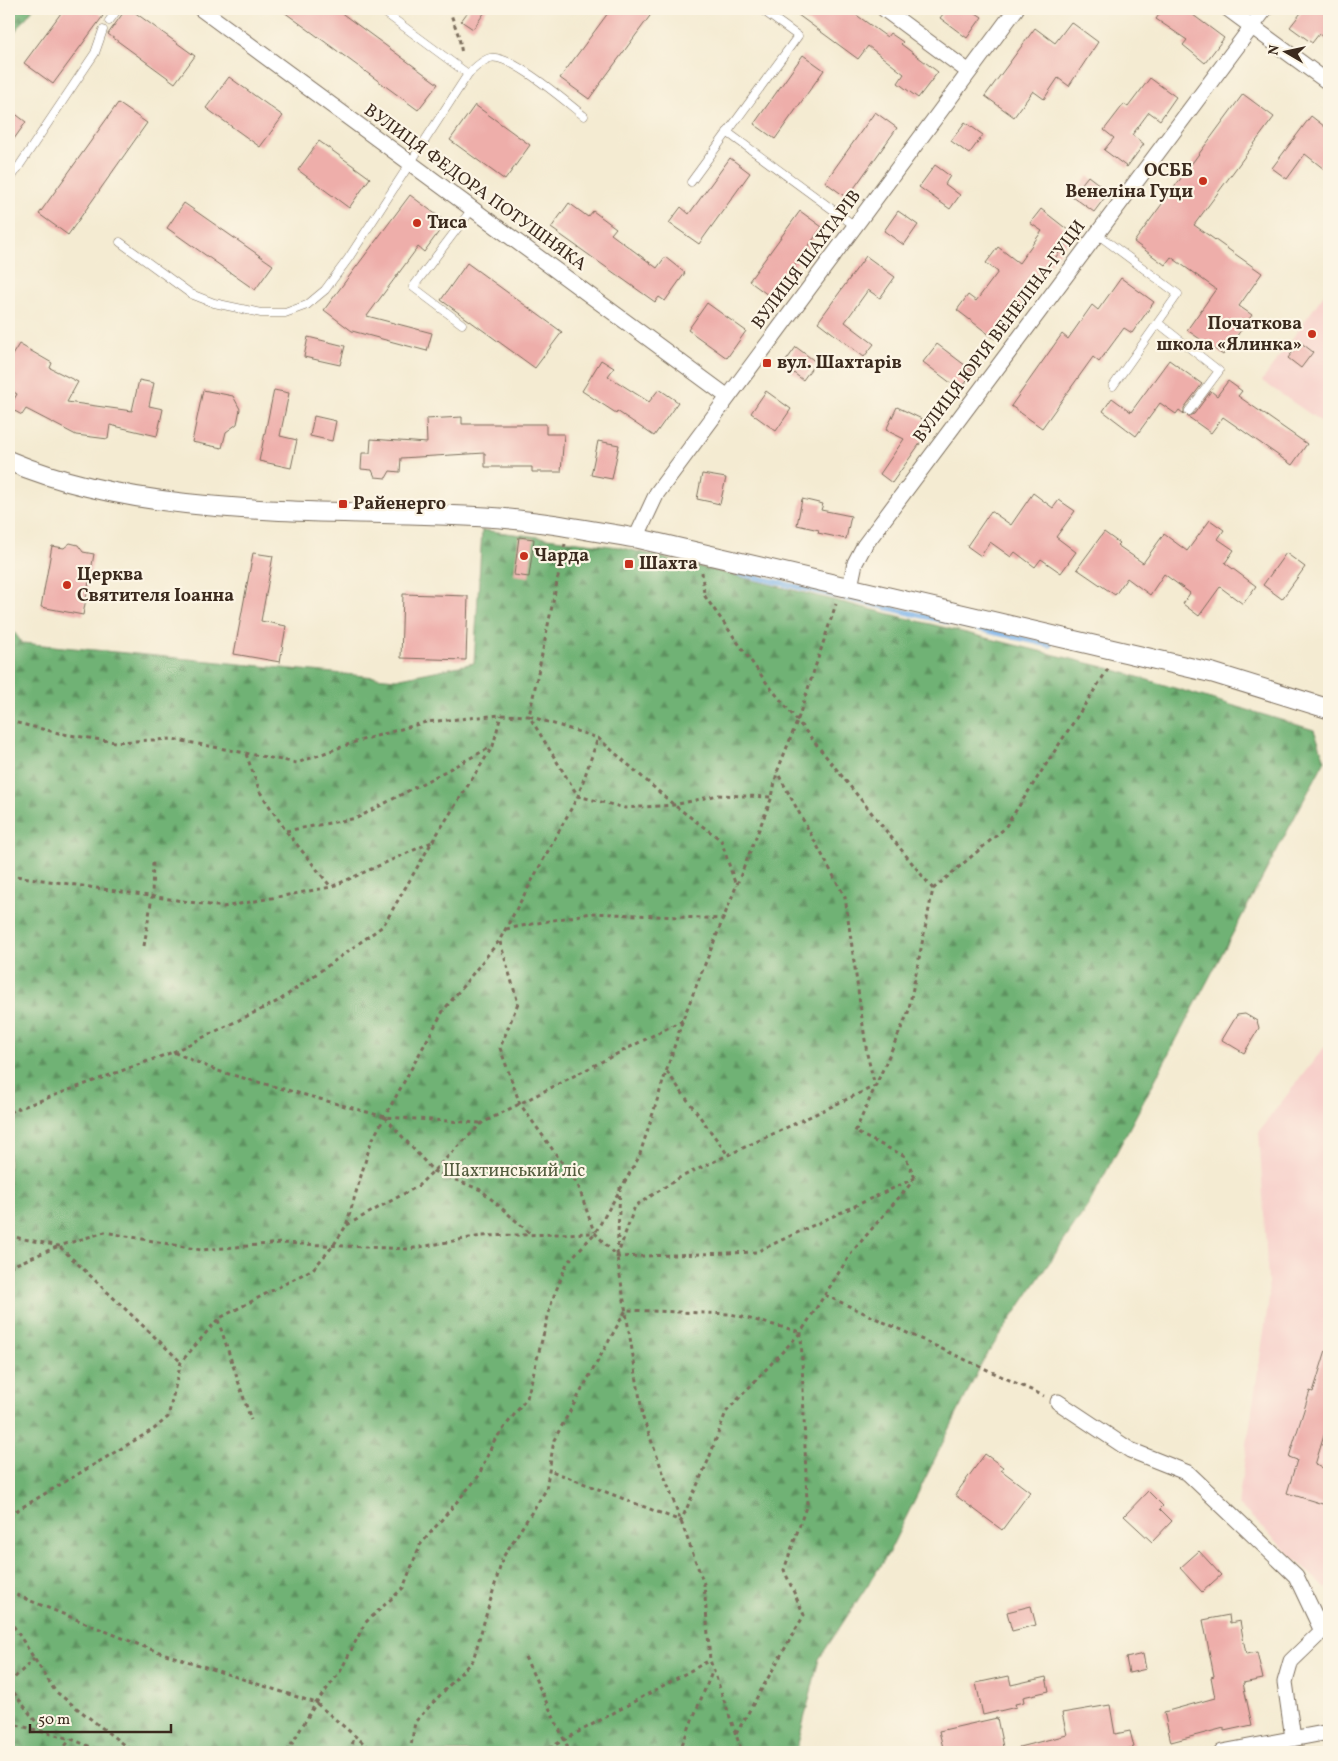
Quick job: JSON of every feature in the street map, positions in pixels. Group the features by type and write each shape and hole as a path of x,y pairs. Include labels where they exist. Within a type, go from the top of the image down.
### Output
{"street":[{"name":"ВУЛИЦЯ ФЕДОРА ПОТУШНЯКА","path":"200,9 728,398"},
{"path":"884,9 969,72"},
{"name":"ВУЛИЦЯ ШАХТАРІВ","path":"636,538 657,492 1016,9"},
{"path":"1228,9 1329,83"},
{"name":"ВУЛИЦЯ ЮРІЯ ВЕНЕЛІНА-ГУЦИ","path":"850,587 855,563 864,546 1265,9"},
{"path":"9,461 67,482 148,498 288,511 487,517 568,526 636,538 1252,683 1329,709"},
{"path":"1058,1402 1130,1450 1188,1473 1296,1576 1326,1628 1291,1661 1285,1682 1293,1738"},
{"path":"1222,1752 1329,1732"}],"lane":[{"path":"109,21 118,9"},
{"path":"380,9 468,74"},
{"path":"691,182 798,36 761,9"},
{"path":"9,180 95,53 103,30"},
{"path":"120,242 191,294 214,303 260,313 285,313 307,305 325,290 468,74 488,58 496,57 511,62 584,116"},
{"path":"727,132 855,226"},
{"path":"462,324 414,287 472,209"},
{"path":"1097,234 1178,294 1113,386"},
{"path":"1158,323 1219,372 1189,412"}],"path":[{"path":"449,9 460,37 468,74"},
{"path":"568,526 529,716 578,796 625,808 674,805 718,795 772,797"},
{"path":"701,554 704,595 797,722 933,889"},
{"path":"287,1752 316,1702 340,1672 365,1623 403,1588 420,1545 478,1477 494,1441 527,1398 552,1301 567,1263 595,1232 620,1186 639,1157 683,1020 772,797 778,772 797,722 836,604"},
{"path":"915,1178 906,1156 855,1132 908,1013 933,889 1004,829 1120,651"},
{"path":"9,1112 173,1052 280,1000 383,926 432,842 493,746 502,715"},
{"path":"9,722 63,734 116,742 172,739 296,763 355,742 426,722 502,715 529,716 598,738 674,805 721,840 736,887"},
{"path":"9,1515 154,1429 168,1417 181,1362 218,1319 313,1269 333,1246 346,1226 371,1142 443,1011 506,930 578,796 598,738"},
{"path":"286,831 357,818 493,746"},
{"path":"246,753 260,792 286,831 331,886"},
{"path":"778,772 846,897 867,1054 875,1086"},
{"path":"9,875 223,908 331,886 432,842"},
{"path":"144,946 152,897 153,860"},
{"path":"506,930 591,913 724,919"},
{"path":"499,941 518,1003 500,1048 520,1104 578,1185 595,1232 617,1256 756,1252 915,1178"},
{"path":"346,1226 418,1186 482,1123 683,1020"},
{"path":"173,1052 218,1072 385,1117 482,1123"},
{"path":"666,1071 728,1155"},
{"path":"617,1256 635,1206 679,1178 875,1086"},
{"path":"385,1117 433,1171 481,1190 532,1234"},
{"path":"681,1521 708,1461 726,1412 801,1332 852,1252 915,1178"},
{"path":"620,1186 617,1256 643,1418 704,1584 710,1660 742,1752"},
{"path":"9,1267 59,1246 105,1232 201,1250 281,1243 409,1249 481,1236 595,1232"},
{"path":"9,1236 59,1246 181,1362"},
{"path":"825,1295 1058,1402"},
{"path":"626,1310 731,1314 801,1332"},
{"path":"410,1752 415,1722 473,1660 503,1557 546,1490 554,1440 626,1310"},
{"path":"218,1319 251,1420"},
{"path":"736,1734 804,1615 784,1570 807,1504 801,1332"},
{"path":"549,1470 681,1521"},
{"path":"9,1592 147,1648 316,1702 374,1752"},
{"path":"9,1619 55,1691 133,1752"},
{"path":"525,1657 566,1740 570,1752"},
{"path":"34,1659 9,1685 42,1730"},
{"path":"542,1752 710,1660"},
{"path":"680,1752 713,1669"},
{"path":"9,1723 42,1730 104,1752"},
{"path":"352,1752 354,1736"},
{"path":"60,1752 71,1739"}],"shaded area":[{"name":"Початкова школа «Ялинка»","path":"1329,287 1329,427 1262,381"},
{"path":"1329,1041 1329,1586 1326,1589 1238,1504 1269,1298 1259,1131"}],"green space":[{"path":"9,9 33,9 9,39"},
{"name":"Шахтинський ліс","path":"482,530 619,547 1108,668 1314,730 1325,760 1089,1204 984,1359 888,1554 819,1659 796,1752 9,1752 9,625 22,643 396,679 474,663"}],"building":[{"path":"64,9 92,9 103,16 53,84 24,63"},
{"path":"126,9 130,9 195,56 175,83 108,34"},
{"path":"280,9 336,9 438,84 418,110"},
{"path":"470,9 487,9 473,29 461,21"},
{"path":"611,9 655,9 589,99 560,78"},
{"path":"790,9 848,9 887,37 890,33 903,42 901,44 938,72 918,98 898,83 904,74 868,46 858,59"},
{"path":"947,9 970,9 982,17 967,38 940,18"},
{"path":"1163,9 1185,9 1224,38 1205,63 1183,45 1187,40 1156,19"},
{"path":"1304,9 1324,9 1329,13 1329,42 1319,34 1312,43 1290,27"},
{"path":"1071,22 1098,42 1069,86 1058,78 1044,99 1033,91 1014,117 985,96 1035,28 1055,43"},
{"path":"803,55 824,70 775,139 754,124"},
{"path":"229,77 283,116 260,147 206,108"},
{"path":"1150,78 1176,97 1160,120 1149,112 1132,135 1144,144 1127,167 1104,150 1114,138 1104,130 1124,104 1128,107"},
{"path":"1243,94 1274,117 1194,225 1262,273 1239,306 1252,315 1223,355 1187,330 1216,289 1171,257 1165,265 1134,242"},
{"path":"118,103 147,123 68,235 39,214"},
{"path":"475,105 530,145 505,180 450,140"},
{"path":"9,109 26,122 9,146"},
{"path":"875,112 897,128 847,198 825,182"},
{"path":"1311,116 1329,130 1329,173 1305,154 1287,179 1272,168"},
{"path":"965,122 983,135 969,154 951,141"},
{"path":"319,141 370,178 349,208 298,170"},
{"path":"730,158 750,173 699,244 669,223 681,207 689,214"},
{"path":"935,165 950,176 945,184 960,195 950,209 919,187"},
{"path":"1088,176 1109,192 1094,212 1072,196"},
{"path":"410,195 446,222 424,252 418,247 367,316 432,333 427,351 352,331 324,310"},
{"path":"184,203 273,265 255,290 167,228"},
{"path":"569,203 588,217 593,211 616,228 611,234 657,268 665,257 685,273 665,301 659,297 655,302 551,228"},
{"path":"1041,209 1073,234 995,339 957,310 968,295 976,301 998,272 986,263 998,247 1019,263 1042,231 1030,223"},
{"path":"800,211 822,227 772,298 749,281"},
{"path":"898,211 918,225 904,245 884,231"},
{"path":"866,256 895,277 880,298 868,290 845,322 874,344 864,357 818,322"},
{"path":"467,263 562,332 535,368 441,300"},
{"path":"1121,278 1154,302 1132,333 1124,328 1099,362 1093,357 1042,428 1011,406 1062,334 1068,339 1092,305 1098,310"},
{"path":"707,303 746,331 727,358 688,330"},
{"path":"308,337 345,346 340,365 304,357"},
{"path":"1300,342 1313,352 1301,368 1288,358"},
{"path":"19,344 52,363 50,368 78,382 67,402 132,411 139,380 154,383 149,406 163,409 157,436 110,425 108,439 76,435 26,409 22,415 9,408 17,394 9,389 9,360"},
{"path":"937,344 974,372 960,390 923,362"},
{"path":"796,347 816,362 803,380 783,365"},
{"path":"601,360 614,368 608,376 649,402 659,389 678,402 654,436 617,411 616,413 582,391"},
{"path":"1169,360 1202,384 1184,408 1184,414 1179,410 1176,414 1160,403 1136,436 1103,411 1112,398 1131,412"},
{"path":"1228,381 1242,391 1238,396 1307,444 1292,465 1223,417 1211,433 1187,416 1194,414 1211,391 1217,396"},
{"path":"203,390 233,396 240,409 237,424 226,432 222,448 192,442"},
{"path":"274,390 289,393 280,436 297,440 291,468 259,461"},
{"path":"766,391 791,409 776,431 751,413"},
{"path":"897,407 930,423 921,442 892,483 880,474 904,439 886,430"},
{"path":"314,416 336,421 332,441 310,436"},
{"path":"462,417 462,424 546,424 546,434 564,434 561,472 532,472 532,467 485,467 485,453 401,458 400,472 390,471 386,478 375,477 372,470 361,469 362,453 370,453 371,439 427,443 426,419"},
{"path":"598,441 619,445 612,479 591,475"},
{"path":"702,474 726,478 720,504 697,499"},
{"path":"1033,493 1053,508 1059,500 1075,511 1056,537 1076,552 1061,573 1041,559 1035,567 1015,552 1011,557 990,542 981,556 967,546 991,511 1011,525"},
{"path":"802,499 823,504 821,510 851,516 846,539 818,533 819,530 797,525"},
{"path":"1210,520 1224,530 1218,539 1234,550 1225,563 1256,586 1243,604 1220,587 1199,616 1183,604 1190,593 1164,574 1150,595 1127,578 1115,595 1077,569 1104,532 1119,543 1117,545 1143,563 1164,534 1187,551"},
{"path":"519,537 534,539 529,577 514,575"},
{"name":"Церква Святителя Іоанна","path":"70,543 78,545 83,552 94,554 83,615 41,607 52,546 64,548"},
{"path":"253,553 273,556 261,621 286,626 280,662 234,654"},
{"path":"1286,553 1305,567 1282,599 1263,585"},
{"path":"403,594 468,596 466,660 401,658"},
{"path":"1245,1014 1257,1021 1259,1028 1244,1053 1222,1040 1237,1015"},
{"path":"1326,1350 1329,1350 1329,1419 1315,1465 1329,1470 1329,1506 1287,1493 1297,1460 1289,1457 1310,1391 1313,1392"},
{"path":"985,1454 1003,1467 1001,1470 1030,1492 1002,1530 955,1495"},
{"path":"1148,1491 1163,1506 1160,1509 1172,1521 1152,1542 1124,1516"},
{"path":"1199,1551 1221,1575 1202,1592 1180,1568"},
{"path":"1031,1606 1036,1625 1012,1631 1007,1612"},
{"path":"1229,1615 1230,1623 1240,1621 1246,1654 1257,1652 1263,1679 1243,1683 1252,1725 1224,1731 1224,1728 1171,1742 1164,1712 1215,1698 1211,1677 1214,1676 1203,1620"},
{"path":"1143,1654 1146,1669 1129,1673 1126,1658"},
{"path":"1009,1676 1011,1685 1046,1677 1049,1691 1023,1697 1024,1702 1015,1704 1016,1707 983,1715 976,1683"},
{"path":"1110,1705 1115,1734 1130,1731 1134,1747 1115,1752 1019,1752 1019,1747 1067,1735 1062,1713"},
{"path":"997,1718 1004,1752 944,1752 939,1731"}],"waterway":[{"path":"738,573 1050,645"}],"place":[{"name":"ОСББ Венеліна Гуци","path":"1203,181"},
{"name":"Тиса","path":"417,223"},
{"name":"Початкова школа «Ялинка»","path":"1312,334"},
{"name":"вул. Шахтарів","path":"767,363"},
{"name":"Райенерго","path":"343,504"},
{"name":"Чарда","path":"524,556"},
{"name":"Шахта","path":"629,564"},
{"name":"Церква Святителя Іоанна","path":"67,585"}]}
